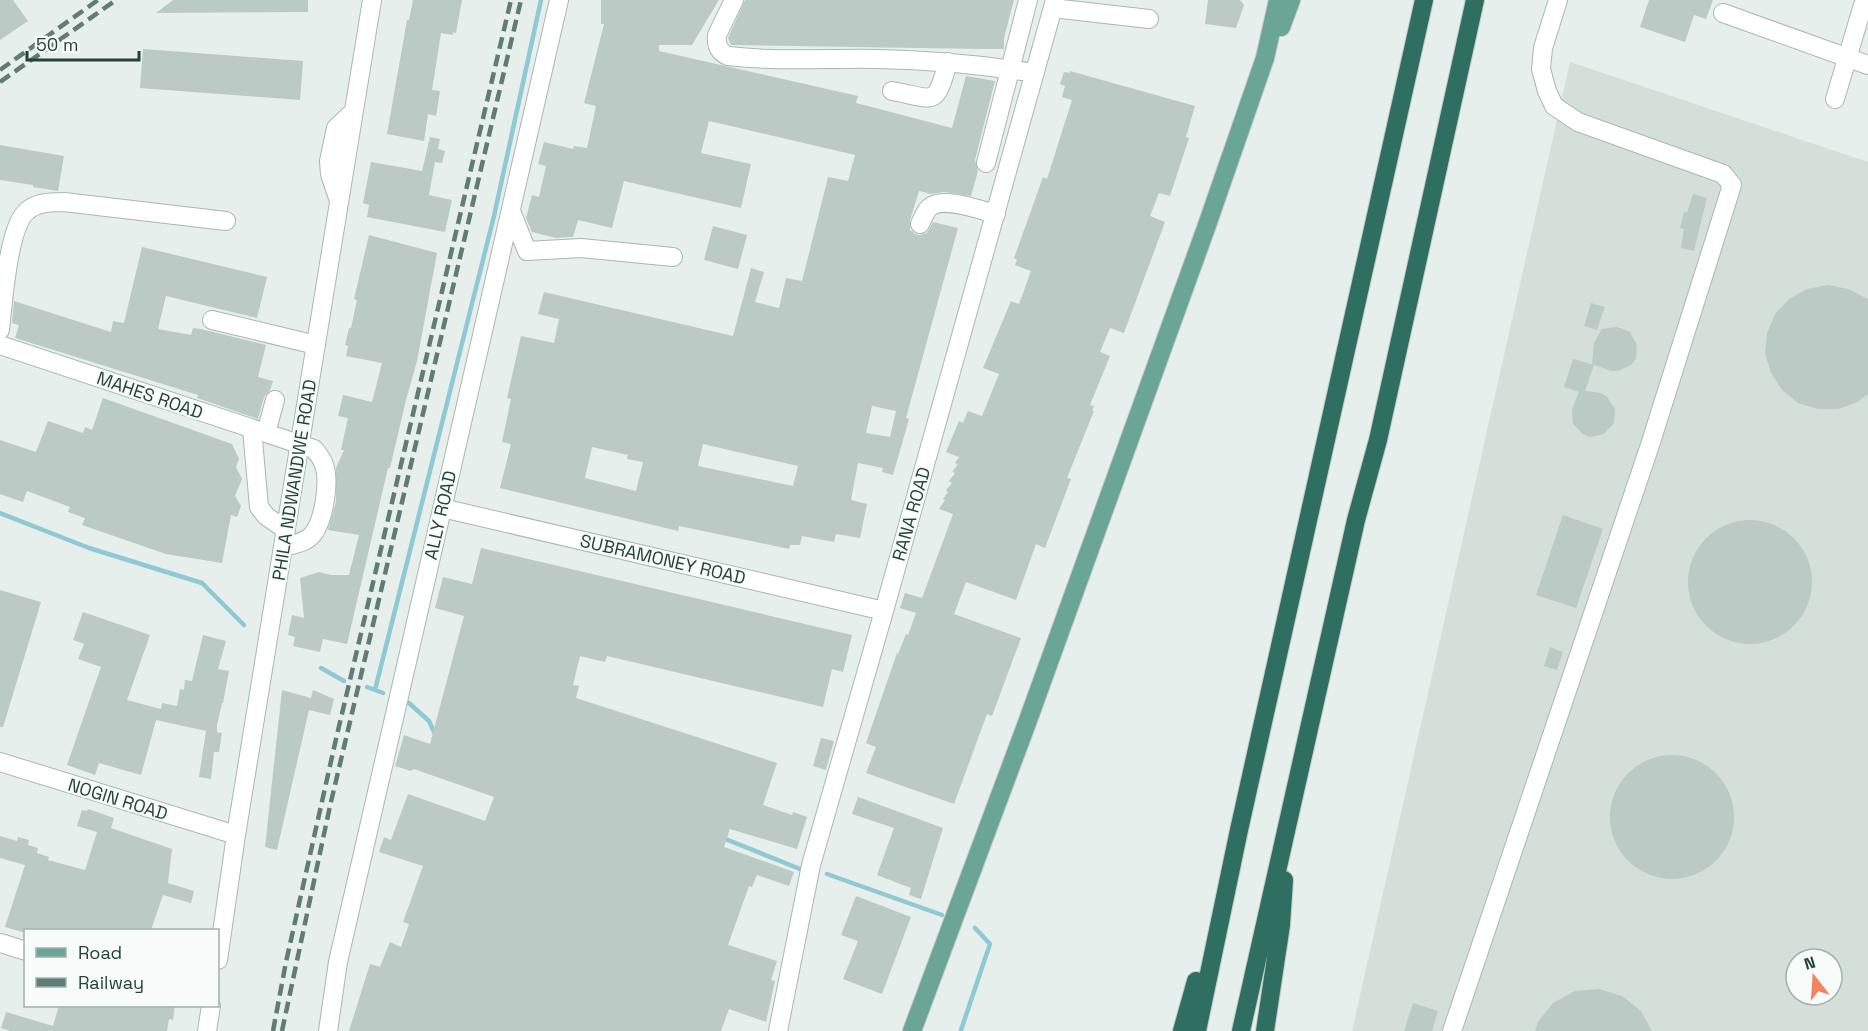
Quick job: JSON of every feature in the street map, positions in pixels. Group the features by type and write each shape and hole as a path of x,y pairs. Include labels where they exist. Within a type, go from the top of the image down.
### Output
{"highway":[{"path":"1197,1031 1239,830 1424,0"},
{"path":"1241,1031 1356,520 1378,440 1475,0"},
{"path":"1265,1031 1281,925 1289,816"},
{"path":"1182,1031 1239,830"}],"main road":[{"path":"912,1031 1203,239 1265,58 1278,0"},
{"path":"1265,58 1291,0"}],"street":[{"name":"PHILA NDWANDWE ROAD","path":"219,953 236,835 372,0"},
{"name":"ALLY ROAD","path":"328,1031 340,950 559,0"},
{"path":"734,0 716,41 721,52 728,56 805,61 878,59 948,62 1035,73"},
{"path":"986,163 1028,0"},
{"path":"1452,1031 1650,445 1732,185 1723,174 1578,122 1557,109 1547,91 1541,69 1544,48 1558,0"},
{"path":"1054,4 1149,19"},
{"name":"RANA ROAD","path":"778,1031 811,865 885,611 1054,4"},
{"path":"1835,99 1863,5"},
{"path":"1723,14 1868,65"},
{"path":"892,91 928,98 934,97 940,90 948,62"},
{"path":"0,330 2,292 17,228 25,212 37,206 64,202 226,221"},
{"path":"920,224 928,210 940,203 950,203 996,214"},
{"path":"511,211 527,251 581,248 673,256"},
{"path":"212,320 316,345"},
{"name":"MAHES ROAD","path":"0,345 300,443"},
{"path":"275,400 259,431 259,507 285,539 299,543 312,535 320,520 326,482 324,464 314,449 300,443"},
{"name":"SUBRAMONEY ROAD","path":"442,508 885,611"},
{"name":"NOGIN ROAD","path":"0,762 236,835"},
{"path":"1,943 24,950"},
{"path":"207,1031 211,1007"}],"shaded area":[{"path":"1570,62 1868,162 1868,1031 1352,1031"}],"building":[{"path":"0,0 13,0 28,21 0,40"},
{"path":"173,0 308,0 308,12 156,13"},
{"path":"413,0 462,0 456,33 453,32 453,35 441,33 432,90 440,91 436,116 428,114 424,141 387,134 407,20 409,20"},
{"path":"601,0 719,0 692,45 659,45 659,51 858,96 856,103 952,128 966,76 995,81 975,160 978,171 971,196 944,192 931,194 919,191 910,220 910,230 920,235 927,233 933,222 958,228 906,418 909,419 893,475 882,472 883,468 858,463 851,500 867,504 860,538 836,534 834,542 802,536 800,545 790,545 789,549 679,526 678,531 500,488 511,444 502,442 511,399 507,398 521,336 554,343 559,319 538,314 544,292 733,336 751,268 764,272 755,302 779,308 786,278 802,281 828,177 848,181 855,155 709,121 701,153 751,164 741,208 624,181 612,228 578,220 573,237 556,238 532,232 526,218 532,195 539,197 546,166 538,164 544,142 573,149 574,146 587,148 596,106 584,103 604,24 601,24","holes":["872,406 896,411 890,437 866,433","703,444 798,466 793,486 698,466","592,447 628,455 627,459 643,462 636,491 585,478"]},
{"path":"745,0 1014,0 1004,38 1004,49 982,49 731,45 728,38"},
{"path":"1208,0 1240,0 1244,5 1236,28 1205,24"},
{"path":"1649,0 1713,0 1706,19 1694,15 1685,42 1640,27"},
{"path":"143,49 303,61 300,100 140,88"},
{"path":"1070,71 1195,106 1186,137 1189,138 1170,196 1159,193 1150,216 1165,222 1124,333 1110,328 1100,352 1110,356 1090,405 1094,406 1092,411 1094,411 1067,478 1071,479 1045,548 1036,544 1016,600 966,582 954,614 1021,638 992,716 987,714 954,804 866,773 876,747 866,743 897,653 906,634 908,635 916,613 900,608 905,593 922,598 953,514 939,509 948,492 946,490 952,483 949,481 955,473 952,472 958,464 955,463 959,457 946,452 959,421 963,423 968,411 982,416 999,374 983,368 1011,301 1019,304 1031,271 1015,265 1017,260 1014,258 1043,177 1047,179 1072,100 1062,97 1065,86 1060,84 1064,72 1070,73"},
{"path":"430,137 440,139 438,149 445,151 442,163 435,162 429,195 452,200 445,232 367,217 369,205 363,203 371,162 422,171"},
{"path":"0,145 64,156 58,191 0,180"},
{"path":"1693,194 1707,198 1694,251 1681,248 1684,229 1680,228 1684,212 1687,213"},
{"path":"713,226 747,235 738,269 704,260"},
{"path":"369,235 437,253 417,361 390,468 388,468 347,644 323,639 320,652 293,646 295,637 288,635 292,615 304,618 300,578 319,572 349,575 359,535 328,530 336,502 336,468 344,450 341,450 348,418 338,416 343,395 372,402 382,363 346,356 348,346 345,345 349,328 351,328 357,300 354,299"},
{"path":"142,247 267,277 257,318 166,296 158,329 191,335 193,328 201,329 266,345 258,377 273,381 264,397 258,419 197,398 198,395 15,338 19,325 12,323 14,301 111,332 113,321 124,323"},
{"path":"1828,285 1848,289 1868,299 1868,394 1858,402 1838,409 1818,409 1798,403 1782,390 1771,373 1765,353 1767,333 1775,314 1789,299 1807,289"},
{"path":"1591,303 1605,307 1597,330 1584,326"},
{"path":"1617,327 1630,332 1637,345 1636,359 1631,365 1618,371 1611,371 1592,364 1594,343 1602,329"},
{"path":"1573,359 1594,365 1585,391 1601,393 1607,397 1615,409 1614,423 1604,434 1590,437 1583,434 1573,424 1572,409 1579,392 1564,387"},
{"path":"103,398 232,444 239,459 236,467 242,479 235,496 241,506 237,517 231,515 222,563 166,554 82,525 85,518 68,512 70,507 27,491 23,502 0,494 0,440 36,452 48,421 83,433 85,427 92,430"},
{"path":"1563,515 1603,529 1576,608 1536,595"},
{"path":"1750,520 1774,525 1794,538 1807,558 1812,582 1807,606 1794,626 1774,639 1750,644 1726,639 1706,626 1693,606 1688,582 1693,558 1706,538 1726,525"},
{"path":"481,548 852,635 843,672 832,669 823,707 607,656 605,662 580,656 573,685 579,686 576,698 777,763 763,805 792,815 793,812 807,817 797,849 730,829 724,847 794,872 789,886 757,875 752,887 749,886 728,945 777,961 771,980 775,981 766,1022 729,1009 721,1031 349,1031 370,964 380,967 390,942 401,947 409,924 403,922 423,866 379,852 384,837 391,840 408,794 485,821 494,797 414,769 411,771 395,766 404,735 430,744 464,616 435,608 443,577 472,584"},
{"path":"0,590 41,602 3,727 0,727"},
{"path":"83,612 150,635 127,700 161,709 162,703 177,706 180,689 184,690 185,680 192,681 203,635 226,641 218,669 229,671 217,725 217,732 222,733 219,752 214,752 211,779 199,777 206,731 156,720 141,775 99,763 95,775 67,765 101,667 78,659 84,644 73,640"},
{"path":"1550,647 1563,652 1557,670 1544,666"},
{"path":"282,690 311,698 313,690 334,699 330,715 309,710 277,850 265,847"},
{"path":"821,738 834,741 826,770 813,766"},
{"path":"1672,755 1696,760 1716,773 1729,793 1734,817 1729,841 1716,861 1696,874 1672,879 1648,874 1628,861 1615,841 1610,817 1615,793 1628,773 1648,760"},
{"path":"858,797 943,828 921,899 909,895 911,888 877,875 894,828 852,814"},
{"path":"88,809 114,818 111,828 172,849 168,883 194,891 191,903 163,895 151,929 24,929 24,932 5,927 25,865 0,858 0,836 17,841 18,837 29,840 28,845 38,848 37,853 49,857 48,860 85,870 97,832 77,826 82,810 87,811"},
{"path":"856,896 911,917 882,994 843,979 858,941 841,935"},
{"path":"1599,989 1622,996 1641,1011 1652,1031 1535,1031 1538,1022 1553,1003 1575,991"},
{"path":"1413,1003 1438,1011 1432,1031 1404,1031"},
{"path":"58,1007 175,1007 173,1020 169,1019 167,1031 10,1031 1,1028 6,1012 53,1026"}],"waterway":[{"path":"375,690 494,216 541,0"},
{"path":"0,513 89,548 202,583 244,625"},
{"path":"321,668 344,681"},
{"path":"367,687 383,693"},
{"path":"409,703 429,721 434,732 437,733"},
{"path":"723,838 800,869"},
{"path":"827,874 942,915"},
{"path":"961,1030 990,944 975,928"}],"railway":[{"path":"0,70 98,0"},
{"path":"0,82 116,0"},
{"path":"273,1031 286,962 336,739 511,0"},
{"path":"282,1031 330,806 521,0"}]}
